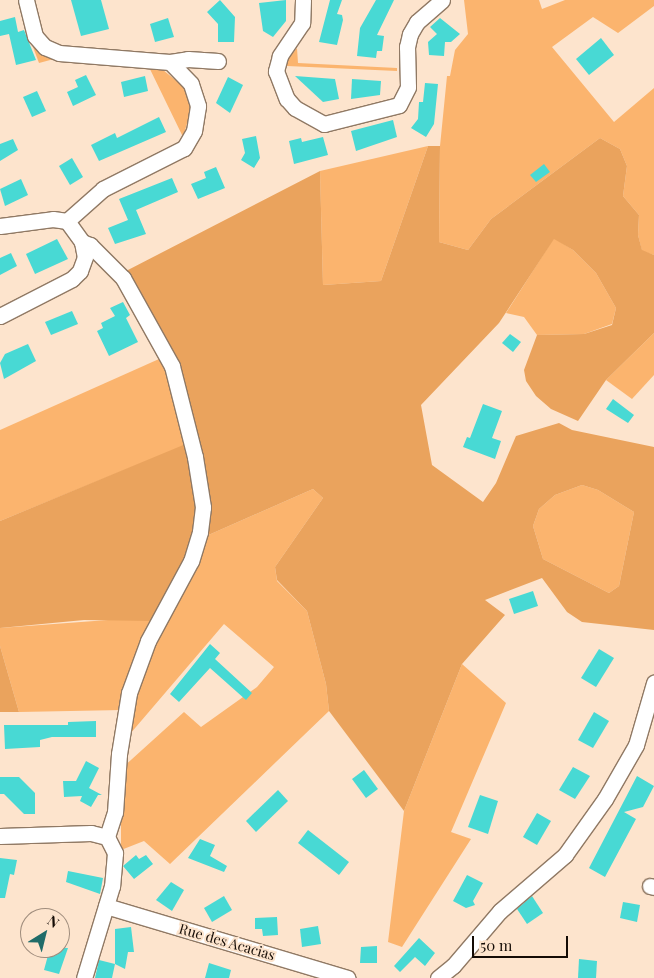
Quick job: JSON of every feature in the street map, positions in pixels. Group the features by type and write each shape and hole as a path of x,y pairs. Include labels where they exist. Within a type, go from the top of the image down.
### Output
{"street":[{"path":"26,0 35,36 52,51 170,62 188,59 218,61"},
{"path":"303,0 302,24 280,56 276,71 287,99 295,108 324,124 399,105 408,87 406,47 410,34 417,22 442,0"},
{"path":"67,221 103,189 178,153 188,143 199,115 196,97 191,84 170,62"},
{"path":"0,226 53,219 67,221 82,242 84,265 72,279 0,316"},
{"path":"82,242 90,245 123,278 172,366 195,457 203,507 191,561 148,641 129,693 119,754 115,812 107,837 115,852 106,906 84,978"},
{"path":"438,978 453,966 500,911 565,855 605,799 636,745 654,683"},
{"path":"0,836 91,833 107,837"},
{"name":"Rue des Acacias","path":"106,906 348,978"}],"shaded area":[{"path":"464,0 539,0 542,9 565,0 654,0 654,6 618,33 593,17 552,47 614,122 654,88 654,255 642,251 638,235 639,215 623,196 627,166 620,149 600,138 491,219 468,250 439,242 440,146 447,76 450,76 455,50 468,34"},
{"path":"30,39 54,59 39,63"},
{"path":"297,48 298,63 397,68 397,71 287,66 287,60"},
{"path":"147,63 163,66 163,70 184,87 191,110 183,137"},
{"path":"600,138 620,149 627,166 623,196 639,215 638,235 642,250 654,255 654,333 606,380 578,421 551,409 536,396 526,381 524,370 537,335 584,334 612,325 616,308 596,273 573,250 554,239 499,323 421,405 432,465 483,502 496,483 516,436 559,423 572,430 654,447 654,630 582,622 567,612 542,578 485,600 505,615 462,664 404,811 329,711 326,684 307,611 277,580 275,567 323,498 313,489 204,537 153,621 84,620 0,628 0,521 193,441 174,365 126,271 320,171 323,285 381,281 428,146 440,146 439,242 468,250 491,219","holes":["582,485 598,490 634,512 619,586 609,593 543,559 533,526 539,509 555,495"]},
{"path":"428,146 381,281 323,285 320,171"},
{"path":"554,238 573,250 596,273 616,308 612,324 584,334 537,335 524,317 506,313"},
{"path":"654,333 654,375 632,399 606,380"},
{"path":"168,355 193,442 0,521 0,430"},
{"path":"582,485 598,490 634,512 619,586 609,593 543,559 533,526 539,509 555,495"},
{"path":"313,489 323,498 275,567 277,581 307,611 326,684 329,711 170,864 144,841 121,850 121,769 184,712 201,727 257,687 274,667 224,624 124,741 135,683 204,537"},
{"path":"135,618 153,621 122,710 19,712 0,646 0,628"},
{"path":"0,646 19,712 0,712"},
{"path":"462,664 506,703 451,832 471,839 402,947 388,942 404,811"}],"building":[{"path":"71,0 101,0 109,29 81,36"},
{"path":"220,0 235,17 234,42 218,42 218,24 207,12"},
{"path":"286,0 286,21 273,37 263,31 259,3"},
{"path":"330,0 342,0 337,14 342,15 343,20 337,45 319,42"},
{"path":"376,0 394,0 377,35 384,36 382,51 377,51 376,58 357,56 360,28"},
{"path":"15,17 18,32 24,30 36,60 16,65 9,34 0,36 0,21"},
{"path":"168,18 174,37 155,42 150,24"},
{"path":"440,18 460,34 451,42 445,42 444,56 429,55 428,42 437,34 430,27"},
{"path":"601,38 614,55 589,75 576,59"},
{"path":"86,75 96,95 73,106 67,92 78,87 75,80"},
{"path":"145,76 148,91 124,97 121,82"},
{"path":"295,76 335,79 339,99 323,102"},
{"path":"228,77 243,85 230,113 216,103"},
{"path":"352,79 381,81 380,95 351,99"},
{"path":"425,83 438,84 434,124 426,137 411,128 418,119 419,102 423,102"},
{"path":"37,91 46,111 32,117 23,97"},
{"path":"159,117 166,132 99,161 91,145 115,133 117,138"},
{"path":"393,120 397,137 356,151 351,131"},
{"path":"256,136 260,158 254,168 241,160 245,153 242,139"},
{"path":"323,137 328,155 294,164 289,141 301,138 302,142"},
{"path":"13,139 18,150 0,161 0,144"},
{"path":"72,158 83,177 70,185 59,166"},
{"path":"544,164 550,172 536,182 530,175"},
{"path":"216,167 225,188 198,199 191,184 206,178 204,172"},
{"path":"172,178 178,192 136,210 146,234 115,244 108,228 128,220 119,199"},
{"path":"21,179 28,195 5,206 0,189"},
{"path":"57,239 68,259 35,274 26,254"},
{"path":"11,253 17,266 0,275 0,258"},
{"path":"123,302 130,315 126,318 138,342 109,356 97,331 103,328 101,323 115,316 110,308"},
{"path":"72,311 78,324 51,335 45,322"},
{"path":"510,334 521,342 513,352 502,343"},
{"path":"28,344 36,361 4,379 0,363 5,354"},
{"path":"613,399 634,415 628,423 606,409"},
{"path":"483,404 502,411 492,438 501,441 495,459 463,447 467,437 470,438"},
{"path":"533,591 538,606 514,614 509,599"},
{"path":"210,644 220,653 215,659 252,693 246,700 210,668 179,702 170,694"},
{"path":"599,649 614,658 596,687 581,678"},
{"path":"594,712 609,721 593,748 578,740"},
{"path":"96,721 96,737 52,737 40,740 40,747 5,749 4,725 68,725 68,722"},
{"path":"86,761 99,768 89,788 102,795 98,795 91,807 80,801 82,796 64,797 63,781 76,781"},
{"path":"573,767 590,776 575,799 559,790"},
{"path":"364,770 378,789 366,798 352,779"},
{"path":"637,776 654,786 643,807 624,812 636,819 605,877 589,868"},
{"path":"0,777 19,777 35,793 35,814 24,814 4,794 0,794"},
{"path":"278,790 288,801 256,832 246,821"},
{"path":"480,795 498,801 488,834 468,827"},
{"path":"537,813 551,821 537,845 523,837"},
{"path":"308,830 349,862 339,875 298,843"},
{"path":"200,839 215,845 210,856 227,866 224,872 188,858"},
{"path":"136,855 139,859 146,855 153,864 134,879 123,866"},
{"path":"0,858 17,860 14,875 10,874 5,898 0,898"},
{"path":"68,871 103,878 100,894 66,882"},
{"path":"467,875 483,883 473,901 475,905 466,908 453,901"},
{"path":"171,882 184,890 172,911 156,900"},
{"path":"224,896 232,910 212,922 204,908"},
{"path":"532,896 543,913 527,924 517,909"},
{"path":"623,902 640,905 637,922 620,918"},
{"path":"277,917 278,935 263,936 262,929 255,929 255,918"},
{"path":"318,926 321,944 302,947 300,929"},
{"path":"131,927 134,952 128,952 125,969 115,964 115,929"},
{"path":"419,938 435,953 425,966 415,957 400,972 394,966"},
{"path":"377,946 377,963 360,963 361,947"},
{"path":"47,958 65,958 59,974 44,970"},
{"path":"579,959 597,961 596,978 578,978"},
{"path":"99,960 115,964 112,978 95,978"},
{"path":"209,963 231,970 229,978 205,978"}]}
